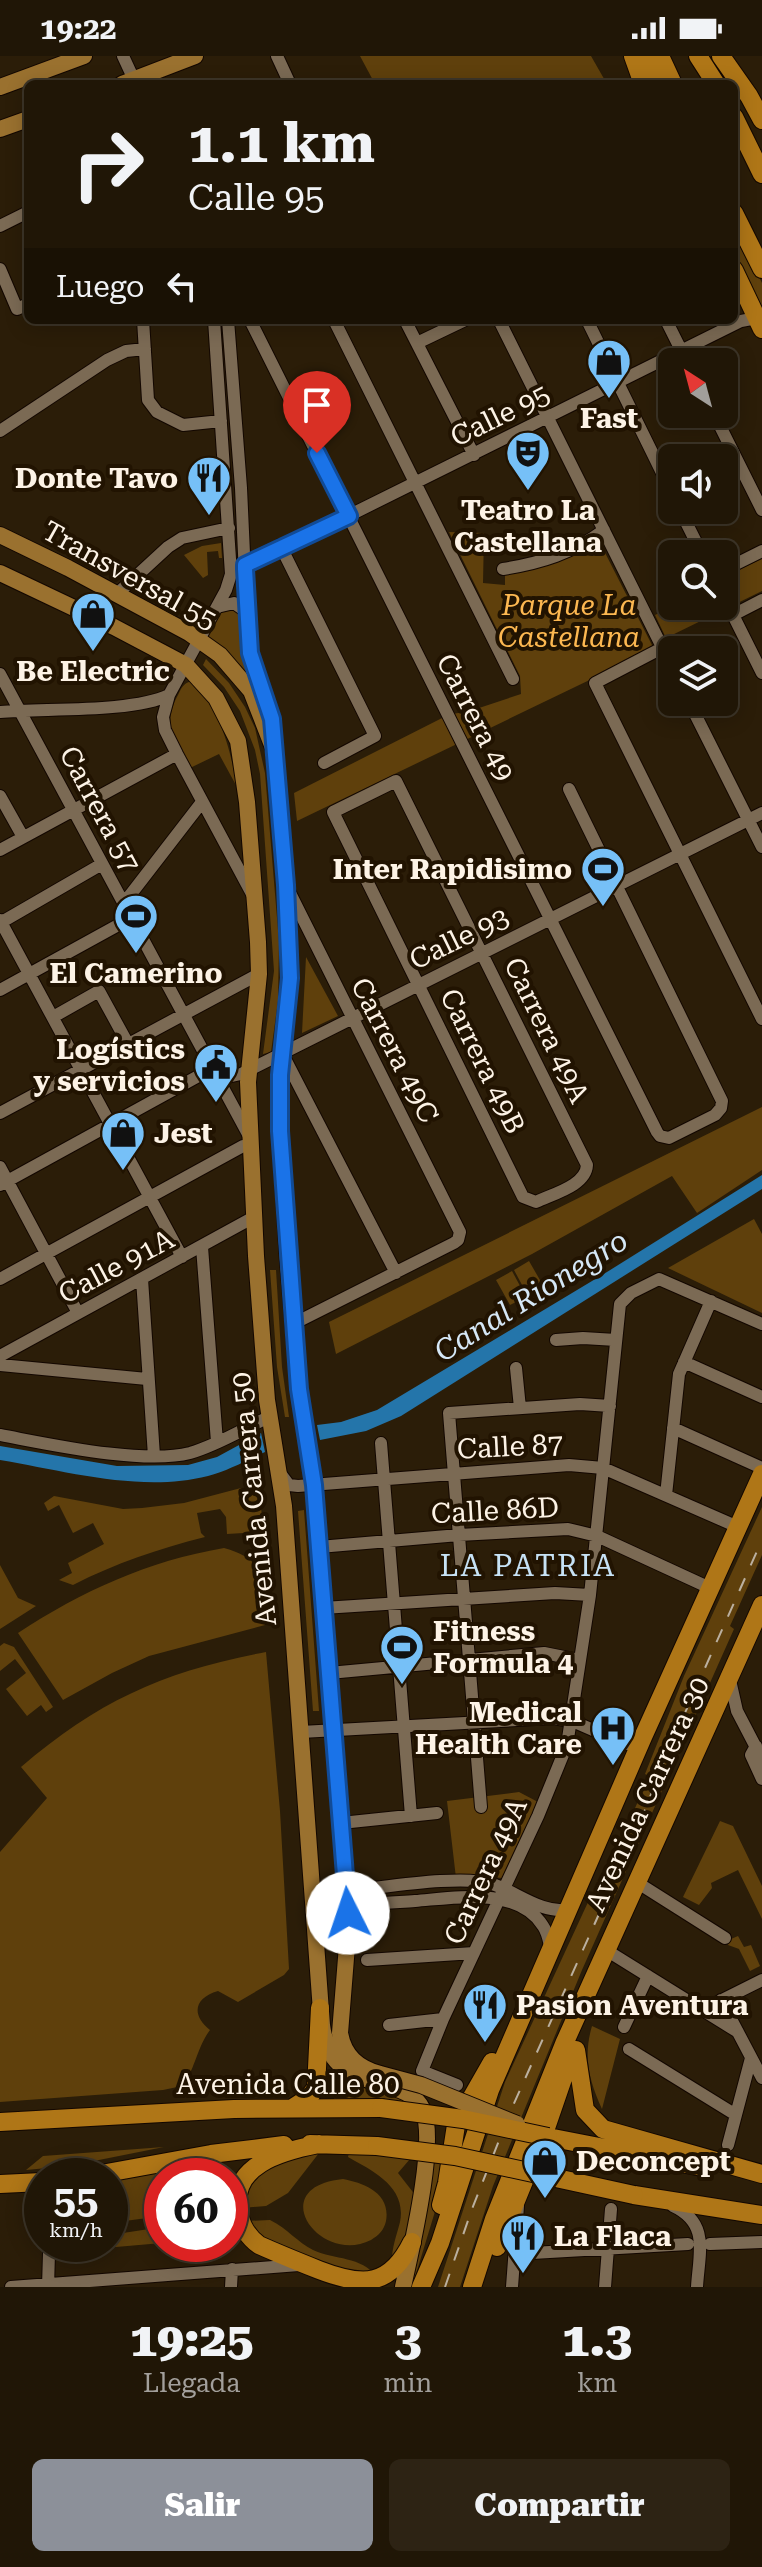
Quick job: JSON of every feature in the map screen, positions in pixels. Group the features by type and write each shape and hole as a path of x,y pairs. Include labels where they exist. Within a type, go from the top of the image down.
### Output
{"highway":[{"path":"633,56 642,80"},
{"path":"647,56 656,80"},
{"path":"660,56 671,80"},
{"path":"698,56 714,80"},
{"path":"705,56 715,80"},
{"path":"721,56 756,93 762,120"},
{"path":"738,125 762,174"},
{"path":"738,221 762,269"},
{"path":"738,279 756,317"},
{"name":"Avenida Carrera 30","path":"419,2287 447,2183 456,2125 529,2001 643,1737 762,1474"},
{"name":"Avenida Carrera 30","path":"472,2287 494,2219 581,2005 762,1605"},
{"name":"Avenida Carrera 30","path":"482,2287 547,2125 575,2041 581,2005"},
{"path":"294,2107 304,2102 316,2088 320,2008"},
{"path":"575,2041 585,2110 603,2129 762,2175"},
{"name":"Avenida Calle 80","path":"0,2122 294,2107 381,2108 463,2119 645,2157 762,2175"},
{"path":"319,2144 286,2151 261,2162 244,2180 237,2201 242,2225 259,2245 306,2264 339,2284 373,2283 388,2276 403,2260 412,2242"},
{"path":"128,2169 211,2154 319,2144 377,2146 455,2156 634,2195 762,2215"},
{"path":"0,2184 24,2183"}],"main road":[{"path":"0,87 84,56"},
{"path":"136,80 195,56"},
{"path":"0,129 24,120"},
{"name":"Transversal 55","path":"0,535 200,639 220,655 251,691 274,750"},
{"name":"Transversal 55","path":"3,578 114,627 186,665"},
{"name":"Avenida Carrera 50","path":"186,665 216,698 238,741 247,802 259,974 248,1070 246,1142 269,1417 280,1473 323,2033 342,2067 357,2077 408,2094 423,2109 426,2144 403,2287"},
{"name":"Avenida Carrera 50","path":"274,750 286,885 290,978 282,1053 280,1131 293,1324 300,1401 314,1485 347,1891 340,2023 342,2042 353,2060 380,2074 421,2085 548,2137"}],"street":[{"path":"123,56 130,80"},
{"path":"277,56 288,80"},
{"path":"0,226 24,214"},
{"path":"0,269 23,306"},
{"name":"Calle 95","path":"738,316 746,311 756,317"},
{"path":"143,324 148,400 157,412 183,425 221,421"},
{"path":"214,324 231,574 217,607 169,695 164,709 164,724 255,900"},
{"name":"Carrera 49","path":"253,324 660,1136 669,1138 715,1115 722,1101 617,886"},
{"path":"336,324 513,679"},
{"path":"407,324 472,452"},
{"path":"417,343 457,324"},
{"path":"501,324 658,640"},
{"path":"589,324 658,465"},
{"path":"668,324 680,348"},
{"name":"Calle 95","path":"690,348 725,324"},
{"name":"Calle 95","path":"692,348 736,324"},
{"name":"Avenida Carrera 50","path":"229,326 250,653 268,704 274,750"},
{"path":"0,431 118,354 145,349"},
{"name":"Calle 95","path":"231,574 281,546 616,381 658,363"},
{"path":"721,428 762,510"},
{"path":"117,594 182,538 229,528"},
{"path":"503,569 539,563 561,555 587,543 604,530"},
{"path":"281,546 375,736 324,763"},
{"path":"738,563 762,551"},
{"path":"762,600 733,615 762,673"},
{"path":"217,607 234,603 246,615"},
{"path":"658,650 595,683 762,1019"},
{"name":"Carrera 57","path":"0,674 216,1074 246,1142"},
{"path":"0,712 132,704 169,695"},
{"path":"696,716 762,847"},
{"path":"0,850 177,754"},
{"name":"Carrera 49B","path":"396,781 333,812 527,1201"},
{"name":"Carrera 49A","path":"396,781 587,1165 581,1181 536,1202 527,1201"},
{"path":"569,789 617,886"},
{"path":"0,796 23,837"},
{"path":"124,903 202,802"},
{"name":"Calle 93","path":"4,1183 110,1124 216,1074 248,1070 762,813"},
{"path":"102,864 0,921 182,1257"},
{"name":"Carrera 49C","path":"286,885 458,1228 459,1237 454,1243 396,1273"},
{"path":"0,990 131,918"},
{"path":"1,1110 259,974"},
{"path":"53,1017 99,991 128,1044"},
{"path":"282,1053 396,1273 293,1324"},
{"path":"0,1279 246,1142"},
{"path":"0,1167 4,1183 47,1253 78,1313"},
{"name":"Calle 91A","path":"0,1356 254,1217"},
{"path":"202,1247 217,1442"},
{"path":"142,1279 154,1456"},
{"name":"Carrera 49A","path":"457,2085 422,2071 563,1755 590,1595 616,1340 623,1300 659,1279 711,1301"},
{"path":"666,1495 679,1374 711,1301 762,1324"},
{"path":"556,1340 616,1340"},
{"path":"684,1362 762,1397"},
{"path":"0,1365 147,1379"},
{"path":"516,1368 520,1408"},
{"path":"481,1807 449,1413 580,1404 610,1406"},
{"path":"0,1435 154,1456 191,1452 269,1417"},
{"path":"673,1428 762,1468"},
{"path":"381,1443 411,1816"},
{"name":"Calle 87","path":"280,1473 289,1485 314,1485 569,1465 603,1468 738,1527"},
{"name":"Calle 86D","path":"319,1547 553,1528 597,1536 710,1588"},
{"path":"323,1608 464,1597 555,1593 590,1595"},
{"path":"329,1673 544,1653 579,1660"},
{"path":"730,1680 735,1706 759,1745 762,1759"},
{"path":"301,1732 554,1718 571,1721 625,1744 643,1737"},
{"path":"759,1745 751,1755 762,1779"},
{"path":"341,1823 437,1813"},
{"path":"347,1891 468,1880 488,1882 537,1918 546,1931 551,1950"},
{"path":"638,1883 725,1938"},
{"path":"348,1913 369,1905 502,1894 550,1909 568,1909"},
{"path":"606,1950 738,2032"},
{"path":"367,1960 474,1953"},
{"path":"624,2027 648,1976"},
{"path":"702,2010 762,1980"},
{"path":"721,2000 762,2078"},
{"path":"389,2025 443,2019"},
{"path":"629,2049 736,2115"},
{"path":"728,2145 751,2058"},
{"path":"741,2097 750,2086 762,2086"},
{"path":"512,2287 521,2187"},
{"path":"655,2199 683,2211 697,2226 700,2238 697,2287"},
{"path":"605,2287 611,2209"},
{"path":"710,2244 762,2242"},
{"path":"515,2254 688,2244"},
{"path":"48,2286 49,2262"},
{"path":"11,2287 141,2282 232,2269 306,2264"},
{"path":"231,2287 232,2269"},
{"path":"232,2269 249,2272 304,2270 316,2275 323,2287"}],"green space":[{"path":"360,56 591,56 605,80 373,80"},
{"path":"738,233 762,283 762,311 738,262"},
{"name":"Parque La Castellana","path":"449,532 484,533 483,583 505,585 505,572 597,537 654,649 297,821 294,793 448,715 521,694 520,676"},
{"path":"221,543 222,558 219,558 218,551 207,552 208,575 203,578 184,555 202,546"},
{"path":"762,559 762,591 738,603 738,570"},
{"path":"224,606 238,609 247,662 262,705 206,637"},
{"path":"658,614 658,620 703,620 665,636 655,615"},
{"path":"206,659 229,683 245,707 255,728 265,773 279,942 278,1001 271,1052 263,1054 274,971 260,774 255,750 240,711 224,687 203,665"},
{"path":"191,681 210,705 223,730 237,787 219,754 190,768 172,733 173,706 183,686"},
{"path":"306,957 338,1016 302,1033"},
{"path":"762,1107 762,1170 697,1213 672,1176 532,1254 336,1354 329,1322"},
{"path":"754,1219 762,1234 762,1313 668,1268"},
{"path":"529,1261 544,1287 528,1296 514,1270"},
{"path":"270,1270 276,1270 282,1367 289,1417 285,1417 277,1367"},
{"path":"512,1271 526,1297 510,1305 496,1280"},
{"path":"241,1488 258,1499 262,1532 227,1534 226,1517 220,1509 197,1513 201,1533 205,1537 138,1557 73,1585 59,1580 72,1573 68,1563 104,1544 93,1523 73,1533 59,1505 48,1511 44,1503 54,1496 123,1509 184,1503"},
{"path":"762,1507 762,1555 730,1626 734,1629 582,1970 493,2186 460,2287 438,2287 505,2082 601,1874 606,1875 649,1776 645,1774 684,1676"},
{"path":"304,1510 319,1711 313,1711 298,1511"},
{"path":"224,1548 239,1553 257,1567 263,1586 265,1625 149,1656 63,1700 18,1633 66,1604 116,1580 169,1561"},
{"path":"0,1565 18,1598 36,1606 0,1629"},
{"path":"4,1643 14,1647 53,1707 46,1712 41,1705 27,1716 6,1689 26,1673 15,1659 0,1671 0,1646"},
{"path":"266,1652 280,1811 289,1969 238,2002 218,1991 200,2002 200,2019 210,2030 182,2086 0,2102 0,1852 47,1798 21,1767 78,1723 135,1692 196,1669"},
{"path":"519,1792 538,1802 502,1878 475,1875 456,1878 447,1801"},
{"path":"720,1821 733,1826 762,1886 762,1919 738,1870 711,1883 712,1888 699,1905 683,1897"},
{"path":"738,1936 744,1947 751,1945 760,1966 750,1971 739,1949 728,1945 731,1939"},
{"path":"592,2026 620,2039 602,2109 589,2068 588,2048"},
{"path":"334,2068 353,2081 416,2106 334,2100"},
{"path":"164,2147 109,2158 41,2158"},
{"path":"319,2153 288,2193 266,2206 248,2208 248,2188 259,2171 290,2158"},
{"path":"349,2153 410,2159 398,2173 416,2196 410,2232 392,2266 400,2222 398,2199 386,2182 348,2157"},
{"path":"430,2160 446,2164 444,2182 412,2287 408,2287"},
{"path":"144,2172 144,2218 128,2221 128,2175"},
{"path":"343,2179 374,2191 384,2203 385,2224 371,2240 352,2245 334,2243 319,2234 308,2222 303,2209 306,2196 319,2185"},
{"path":"270,2220 313,2250 356,2262 377,2277 368,2280 265,2244 248,2221"},
{"path":"144,2230 144,2245 128,2246 128,2232"}],"water":[{"path":"762,1175 762,1189 401,1416 366,1431 320,1440 317,1425 341,1422 377,1410"},
{"path":"261,1433 265,1452 215,1474 183,1481 130,1481 0,1460 0,1446 117,1466 188,1465 217,1457"}],"railway":[{"path":"445,2287 511,2110 762,1540"}],"place":[{"name":"Fast","path":"609,400"},
{"name":"Teatro La Castellana","path":"528,492"},
{"name":"Donte Tavo","path":"209,517"},
{"name":"Be Electric","path":"93,653"},
{"name":"Inter Rapidisimo","path":"603,908"},
{"name":"El Camerino","path":"136,955"},
{"name":"Logístics y servicios","path":"216,1104"},
{"name":"Jest","path":"123,1172"},
{"name":"Fitness Formula 4","path":"402,1686"},
{"name":"Medical Health Care","path":"613,1767"},
{"name":"Pasion Aventura","path":"485,2044"},
{"name":"Deconcept","path":"545,2200"},
{"name":"La Flaca","path":"523,2275"}],"district":[{"name":"LA PATRIA","path":"528,1566"}],"route":[{"path":"317,453 349,516 245,565 245,569 248,641 272,719 277,766 289,927 290,978 280,1075 288,1262 299,1389 314,1485 348,1913"}],"water label":[{"name":"Canal Rionegro","path":"531,1296"}]}
